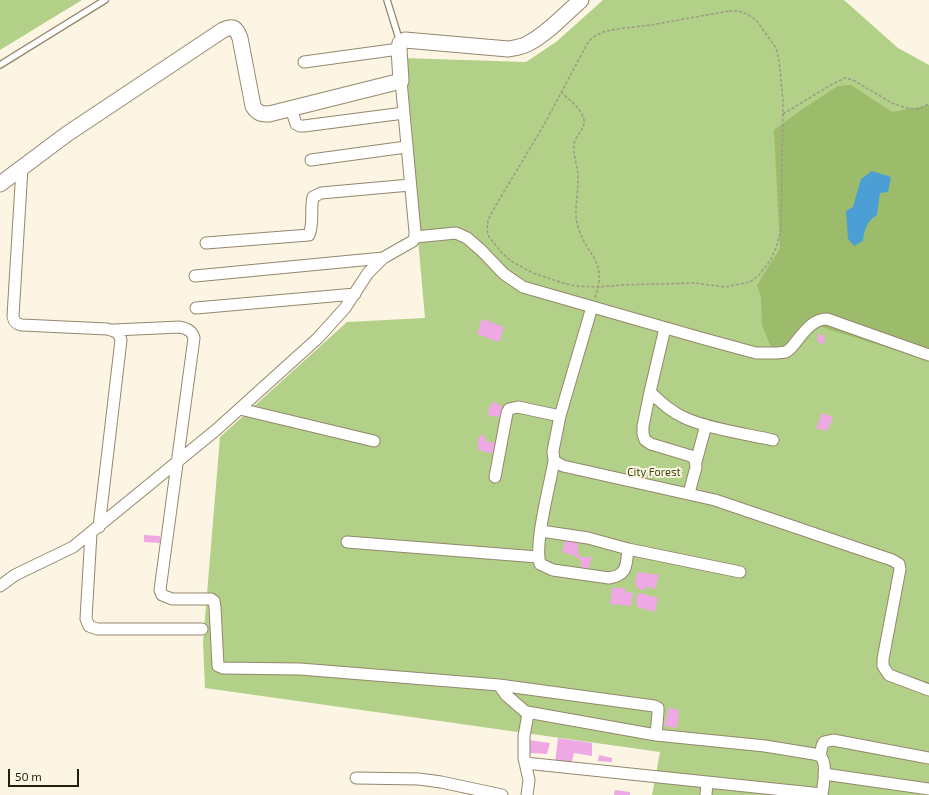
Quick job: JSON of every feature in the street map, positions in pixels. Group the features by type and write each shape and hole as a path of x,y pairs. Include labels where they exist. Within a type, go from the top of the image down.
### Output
{"street":[{"path":"304,62 399,46 405,40 508,49 517,47 529,43 544,33 581,0"},
{"path":"0,184 67,134 217,34 230,27 238,31 253,106 256,111 261,114 269,114 401,81"},
{"path":"0,586 15,575 73,547 177,462 240,409 318,338 338,317 368,274 383,258 413,241 415,237 406,147 399,46"},
{"path":"292,108 296,124 300,126 404,113"},
{"path":"312,160 406,147"},
{"path":"22,168 13,316 14,321 17,324 107,328 114,330 180,327 187,328 192,333 194,338 160,590 162,595 172,599 211,599 214,601 218,666 224,668 334,671 499,685 654,706 658,708 656,735"},
{"path":"206,244 309,235 311,230 311,204 313,197 316,195 321,193 410,185"},
{"path":"415,237 456,233 467,238 504,274 523,287 593,303 665,328 756,353 786,352 814,322 820,319 827,319 929,355"},
{"path":"194,276 383,258"},
{"path":"196,308 355,294"},
{"path":"593,303 560,416 553,451 554,461 541,531 538,557 540,564 553,570 609,578 618,577 622,574 625,567 628,548"},
{"path":"665,328 650,392 643,426 643,434 645,440 652,444 691,456 696,462"},
{"path":"114,330 119,334 121,340 95,530 86,619 89,626 97,629 202,629"},
{"path":"650,392 667,408 685,418 706,425 773,440"},
{"path":"495,477 507,412 509,409 518,407 560,416"},
{"path":"240,409 374,441"},
{"path":"689,494 706,425"},
{"path":"554,461 563,466 740,507 892,560 899,564 900,574 883,659 883,666 889,675 929,690"},
{"path":"541,531 588,538 740,572"},
{"path":"347,542 538,557"},
{"path":"499,685 514,703 527,712 656,735 764,746 820,756"},
{"path":"527,712 528,716 524,736 525,763 529,780 527,795"},
{"path":"525,763 822,794 825,765 820,756 824,742 833,740 929,758"},
{"path":"824,774 929,789 927,795"},
{"path":"356,778 419,779 442,782 502,795"},
{"path":"706,795 707,782"}],"lane":[{"path":"0,65 105,0"},
{"path":"387,0 399,46"}],"path":[{"path":"729,11 738,11 747,14 756,20 776,48 780,67 783,114 781,230 776,248 770,261 759,275 750,282 725,287 688,283 588,287 563,283 527,270 511,261 502,253 490,237 487,230 488,220 496,205 544,125 587,44 593,37 603,32 729,11"},
{"path":"783,114 844,78 853,80 892,103 906,108 918,109 929,104"},
{"path":"561,92 578,109 585,122 574,145 578,175 576,214 581,234 598,264 599,287 593,303"}],"green space":[{"path":"0,0 82,0 0,50"},
{"name":"City Forest","path":"603,0 844,0 898,48 929,65 929,795 652,795 660,752 205,688 203,642 220,437 347,322 425,318 403,58 526,62 556,42"},
{"path":"851,85 892,112 929,105 929,361 809,323 776,360 762,325 761,297 757,285 780,248 774,130 838,86"}],"water":[{"path":"872,171 891,177 888,192 880,193 877,215 867,226 863,241 854,246 848,239 846,211 853,207 861,179"}],"building":[{"path":"482,319 504,327 499,342 477,334"},
{"path":"818,333 824,336 825,344 817,342"},
{"path":"494,401 505,409 503,417 489,416 488,409"},
{"path":"822,413 833,417 827,431 816,428"},
{"path":"483,434 487,442 497,442 494,454 478,450 478,439"},
{"path":"144,535 160,536 160,543 144,542"},
{"path":"566,536 578,542 578,553 581,557 592,557 587,574 581,572 581,561 576,556 562,552"},
{"path":"637,572 659,575 655,589 647,587 640,590 635,584"},
{"path":"612,588 625,588 626,593 633,592 631,606 610,604"},
{"path":"640,593 658,598 655,612 637,607 636,596"},
{"path":"669,708 679,710 677,728 664,726"},
{"path":"558,738 592,743 592,756 574,753 571,765 555,763"},
{"path":"528,740 550,743 547,754 530,753 527,749"},
{"path":"599,755 612,758 612,762 598,761"},
{"path":"615,790 630,792 630,795 614,795"}]}
